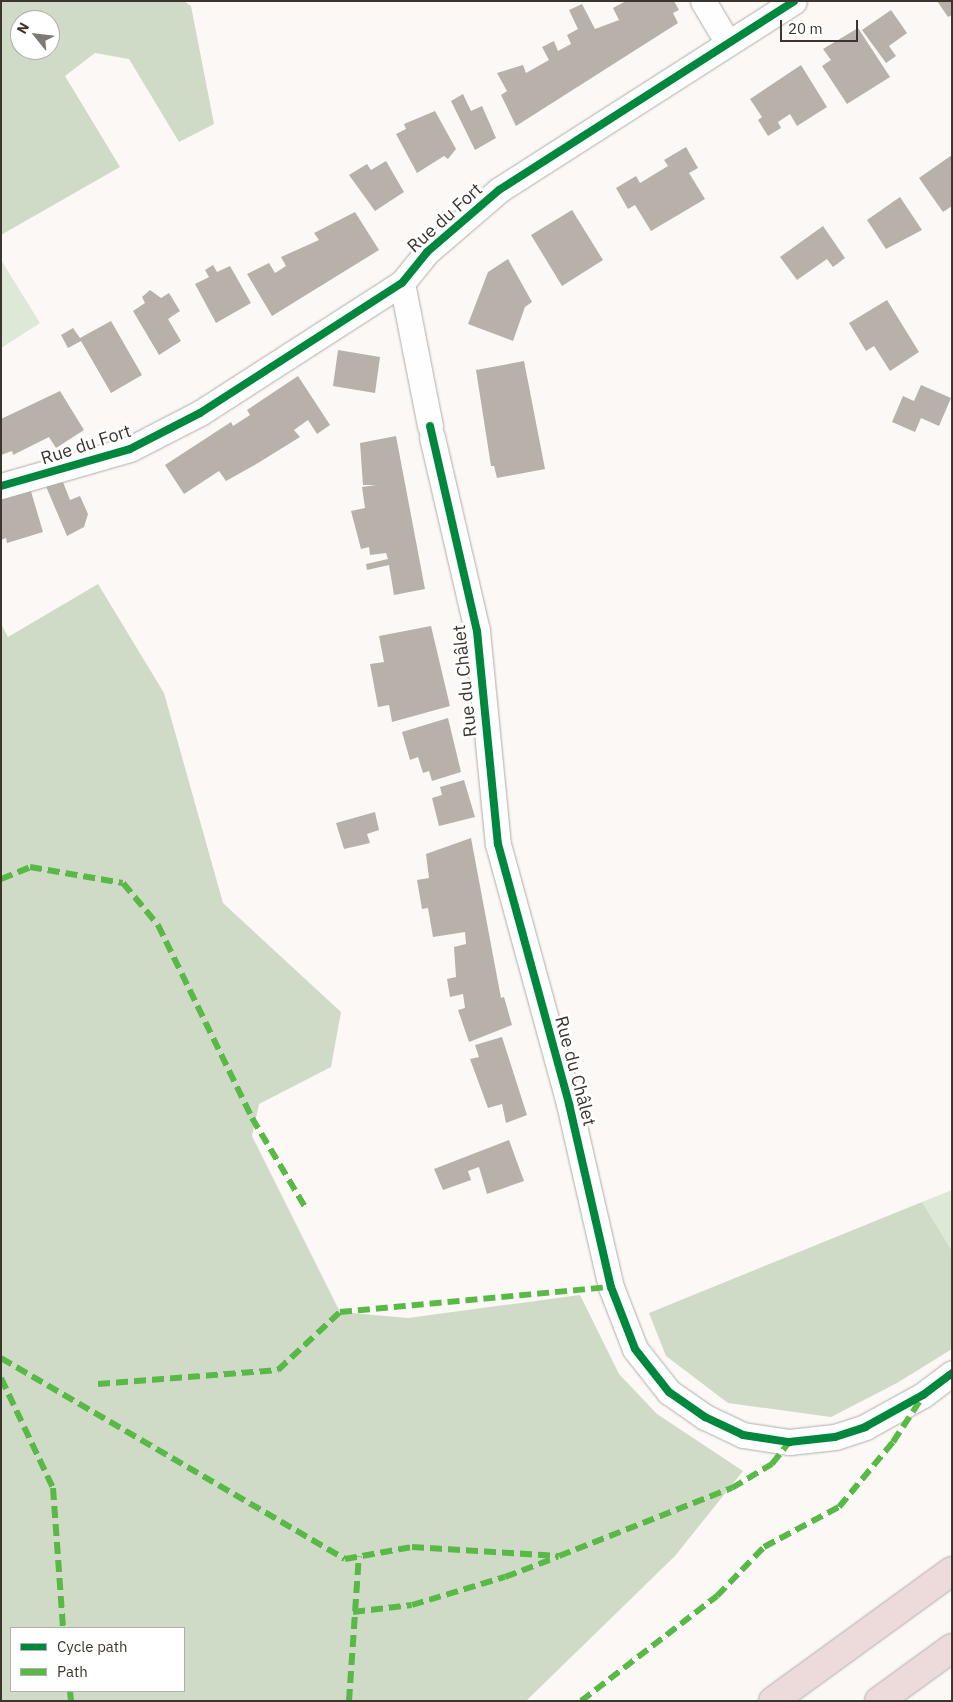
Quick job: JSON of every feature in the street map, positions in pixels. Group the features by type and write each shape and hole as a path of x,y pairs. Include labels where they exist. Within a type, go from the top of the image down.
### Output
{"highway":[{"path":"773,1701 952,1571"},
{"path":"879,1701 952,1648"}],"street":[{"path":"704,1 728,43"},
{"name":"Rue du Fort","path":"1,486 130,449 200,413 402,283 427,252 499,190 794,1"},
{"name":"Rue du Châlet","path":"402,283 431,432 477,631 498,844 569,1104 611,1287 635,1349 669,1392 706,1417 743,1435 789,1442 835,1437 865,1427 923,1395 952,1373"}],"green space":[{"path":"1,1 184,1 191,6 214,124 179,142 129,59 95,53 65,76 120,167 1,235"},
{"path":"1,260 40,323 1,348"},
{"path":"98,584 164,693 223,903 341,1012 331,1067 259,1104 252,1136 340,1312 408,1318 580,1295 619,1374 657,1414 743,1471 675,1556 526,1701 1,1701 1,624 8,637"},
{"path":"952,1190 952,1251 922,1202"},
{"path":"922,1202 952,1251 952,1349 897,1383 831,1417 728,1403 666,1356 649,1313"}],"building":[{"path":"626,1 674,1 679,10 673,13 678,23 516,126 501,95 507,91 497,73 523,65 526,73 549,60 542,47 554,41 558,51 571,44 567,35 578,29 569,10 582,4 595,29 619,20 613,8"},
{"path":"937,1 952,1 952,15 948,17"},
{"path":"891,10 907,33 889,46 896,56 886,63 862,30"},
{"path":"858,28 890,77 847,104 822,66 831,60 823,49"},
{"path":"801,65 827,107 797,126 790,114 778,122 781,128 768,136 758,120 762,117 750,99"},
{"path":"463,94 471,111 482,106 496,138 475,150 451,101"},
{"path":"435,111 456,149 448,159 444,156 417,173 396,134 406,129 404,124"},
{"path":"686,147 698,168 689,173 705,199 651,231 635,205 628,209 616,188 636,176 640,183 668,166 664,160"},
{"path":"952,155 952,206 943,212 919,178"},
{"path":"386,161 404,192 375,211 349,175 367,164 371,170"},
{"path":"900,197 922,230 886,249 867,220"},
{"path":"572,210 603,260 562,286 531,235"},
{"path":"355,212 379,250 272,316 247,274 269,263 275,273 286,266 281,257 319,240 314,233"},
{"path":"823,226 845,258 833,267 827,259 797,280 780,257"},
{"path":"508,259 532,302 525,307 513,341 468,324 488,272"},
{"path":"213,265 217,272 230,266 251,303 216,323 195,284 209,277 205,270"},
{"path":"150,290 161,298 169,293 180,311 168,319 181,341 159,355 133,311 145,303 142,297"},
{"path":"887,300 919,352 890,371 874,346 866,351 849,323"},
{"path":"111,321 142,375 111,393 81,341 68,348 61,335 73,328 80,338"},
{"path":"338,350 380,357 375,393 333,386"},
{"path":"524,361 545,469 497,478 494,466 491,466 476,370"},
{"path":"298,376 330,425 317,434 308,420 294,430 300,437 258,463 226,481 219,471 184,494 165,465 231,422 233,426 250,415 247,410"},
{"path":"921,385 951,398 939,426 921,418 915,432 892,422 903,396 914,401"},
{"path":"60,391 84,430 56,448 49,437 13,455 12,451 1,455 1,419"},
{"path":"396,436 425,589 394,595 389,565 367,570 366,564 388,559 386,553 370,555 369,547 361,549 351,511 365,508 362,487 376,485 363,485 360,443"},
{"path":"61,477 70,500 80,496 88,514 84,527 67,536 45,484"},
{"path":"30,488 43,532 7,543 6,538 1,540 1,498"},
{"path":"431,626 450,706 392,722 389,705 378,707 370,664 384,662 379,636"},
{"path":"448,718 461,772 432,781 429,771 423,773 418,757 410,760 402,732"},
{"path":"464,780 475,817 439,826 432,798 442,795 440,787"},
{"path":"375,812 379,830 367,834 370,843 344,849 336,823"},
{"path":"471,838 501,998 504,997 512,1025 469,1042 458,1010 465,1008 463,994 450,997 447,979 456,977 454,947 466,944 465,932 433,937 428,908 422,909 417,880 429,878 426,854"},
{"path":"502,1037 527,1115 506,1123 502,1104 488,1108 470,1059 479,1057 475,1045"},
{"path":"509,1140 524,1181 487,1194 479,1167 468,1171 471,1180 443,1190 434,1169"}],"marked path":[{"path":"1,879 30,867 123,883 158,925 252,1118 305,1207"},
{"path":"98,1384 278,1370 340,1312 611,1287"},
{"path":"1,1358 345,1559 412,1547 559,1556 732,1488 772,1464 789,1442"},
{"path":"1,1378 53,1488 63,1627"},
{"path":"581,1701 717,1596 764,1547 839,1507 893,1442 921,1399"},
{"path":"349,1701 359,1556"},
{"path":"353,1612 412,1605 505,1577 557,1557"},
{"path":"70,1692 71,1701"}],"cycle path":[{"path":"1,486 130,449 200,413 402,283 427,252 499,190 794,1"},
{"path":"430,426 477,631 498,844 569,1104 611,1287 635,1349 669,1392 705,1417 743,1435 789,1442 835,1437 865,1427 923,1395 952,1373"}]}
